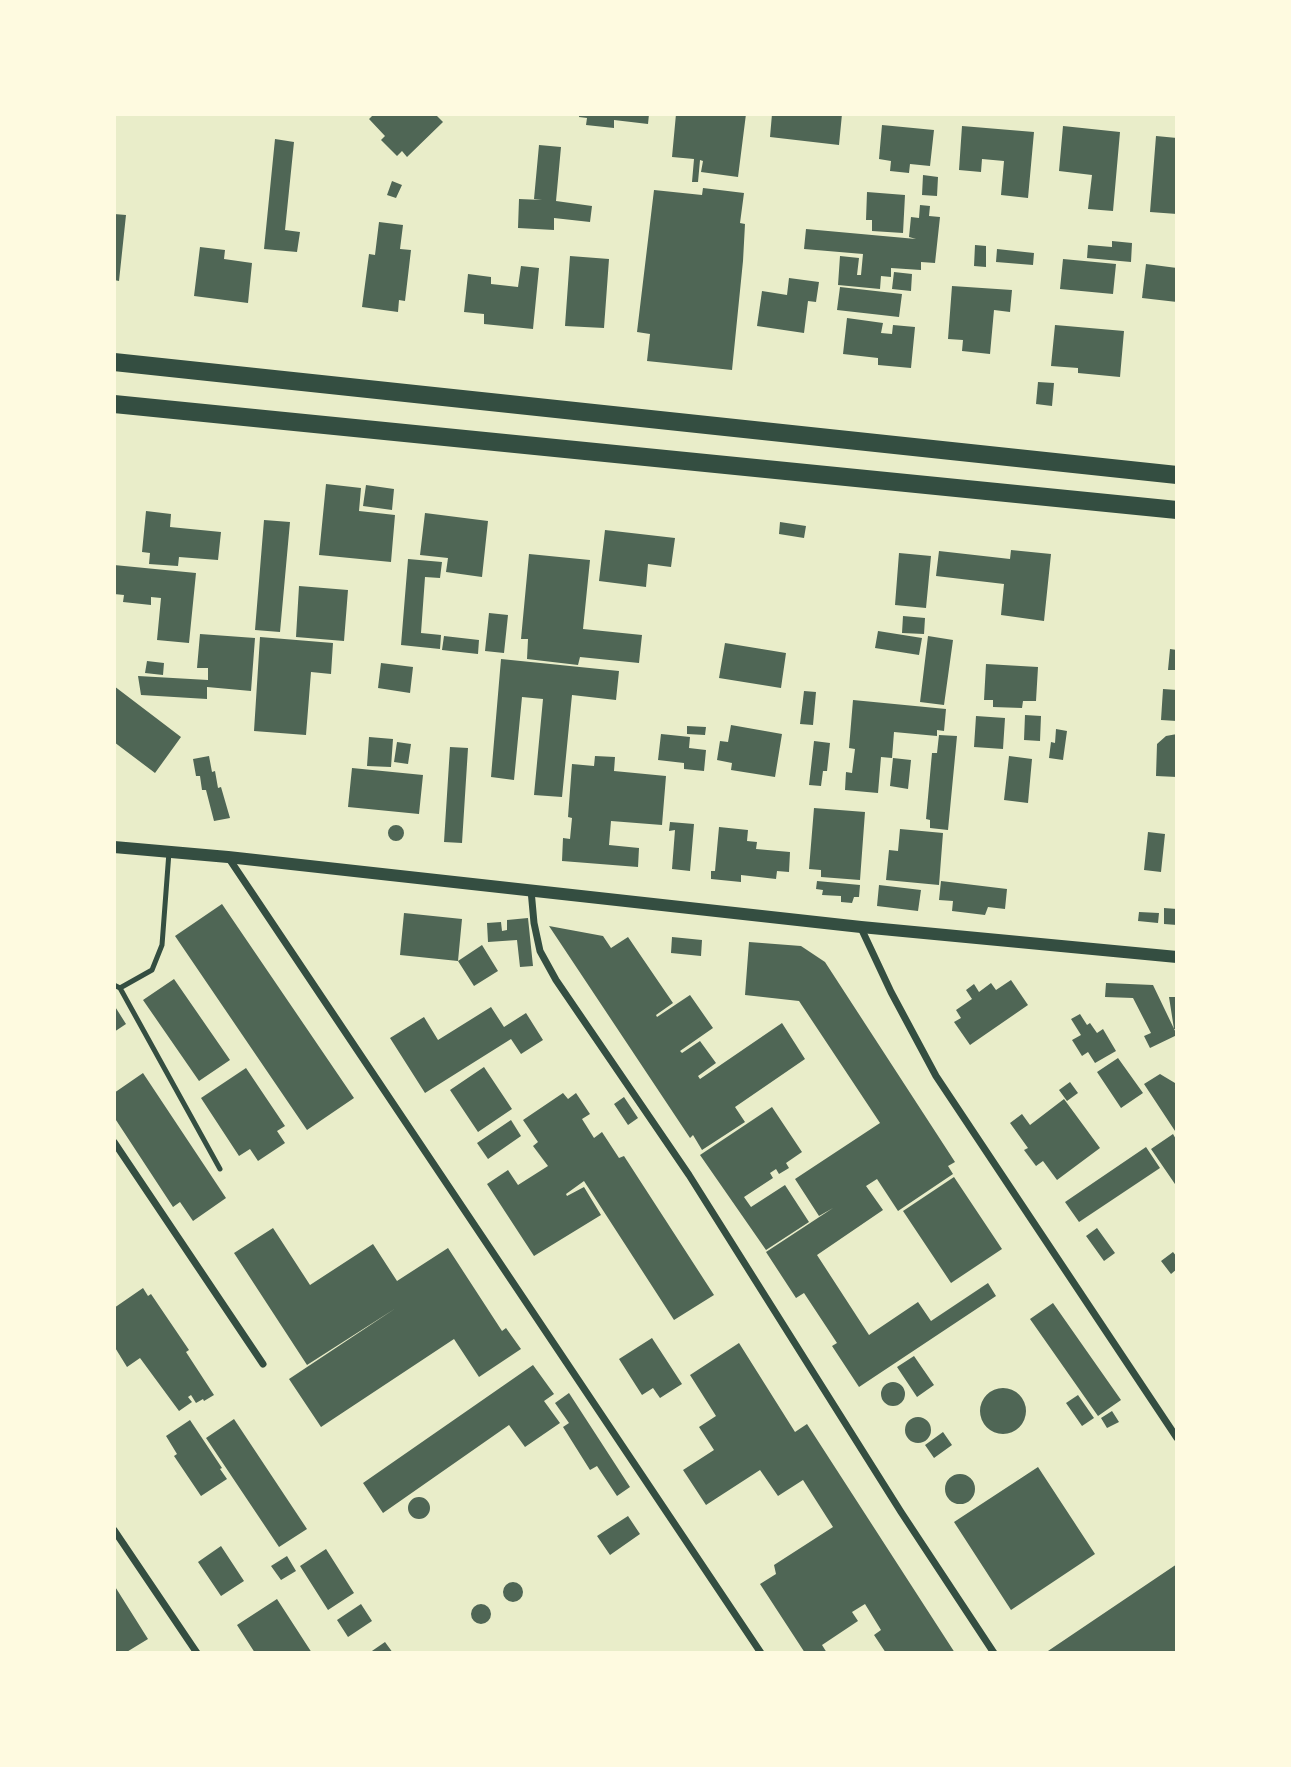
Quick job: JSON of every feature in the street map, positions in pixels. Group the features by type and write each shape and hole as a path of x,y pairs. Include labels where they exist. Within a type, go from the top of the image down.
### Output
{"highway":[{"path":"114,362 1177,475"},
{"path":"114,404 1177,510"}],"street":[{"path":"114,847 228,857 860,927 1177,957"},
{"path":"228,857 761,1653"},
{"path":"531,890 534,923 541,951 555,980 689,1174 901,1513 994,1653"},
{"path":"860,927 936,1076 1177,1438"},
{"path":"114,1142 263,1364"},
{"path":"114,1530 197,1653"}],"lane":[{"path":"169,852 162,945 159,953 152,970 117,987 220,1169"}],"building":[{"path":"374,114 435,114 443,122 407,157 402,151 397,156 381,140 385,136 369,119"},
{"path":"579,114 649,114 648,124 614,120 614,128 586,125 587,118 579,117"},
{"path":"676,114 746,114 738,177 701,172 703,161 700,160 698,182 692,182 694,159 672,157"},
{"path":"772,114 842,114 839,145 770,137"},
{"path":"882,125 934,130 930,166 910,164 909,173 890,171 891,161 879,159"},
{"path":"962,126 1034,132 1028,198 1001,195 1004,161 982,159 981,172 959,170"},
{"path":"1063,126 1120,132 1113,211 1088,209 1092,175 1059,171"},
{"path":"1156,136 1177,138 1177,214 1150,212"},
{"path":"275,139 294,142 285,230 300,232 297,252 264,249"},
{"path":"539,145 561,147 556,201 592,206 590,222 554,218 554,230 518,228 519,199 542,200 534,199"},
{"path":"923,175 938,177 937,196 922,195"},
{"path":"392,181 402,185 396,198 387,195"},
{"path":"703,188 744,193 740,223 745,224 743,261 732,370 647,361 650,334 637,332 654,190 702,195"},
{"path":"867,192 905,195 903,233 872,231 872,220 866,220"},
{"path":"920,205 930,206 929,216 940,217 935,263 921,262 921,270 891,268 891,277 881,276 880,289 838,285 840,256 859,258 857,275 861,275 863,254 804,249 806,229 916,239 909,237 911,217 919,218"},
{"path":"114,214 126,215 119,281 114,280"},
{"path":"379,222 403,225 400,249 411,250 405,301 399,300 398,312 362,307 369,254 375,255"},
{"path":"1112,241 1132,243 1131,262 1087,258 1088,245 1112,247"},
{"path":"975,245 986,246 986,267 974,266"},
{"path":"200,247 225,250 224,259 252,263 248,303 194,296"},
{"path":"997,249 1034,253 1033,265 996,262"},
{"path":"570,256 609,259 604,328 565,326"},
{"path":"1063,259 1116,264 1113,294 1060,289"},
{"path":"1146,264 1177,268 1177,302 1142,298"},
{"path":"521,266 539,268 533,329 484,324 484,314 464,312 468,274 491,277 491,284 518,287"},
{"path":"894,272 912,274 911,291 892,289"},
{"path":"789,278 819,282 816,302 808,301 804,333 757,326 762,291 787,295"},
{"path":"952,286 1012,290 1010,312 994,310 990,354 962,351 963,340 948,339"},
{"path":"840,287 902,294 899,317 837,310"},
{"path":"847,318 883,323 881,333 892,334 893,325 915,327 911,368 878,365 878,358 843,354"},
{"path":"1055,325 1124,331 1120,377 1078,373 1078,368 1051,366"},
{"path":"1038,382 1054,383 1052,406 1036,404"},
{"path":"326,484 361,488 359,511 395,515 391,562 319,555"},
{"path":"366,485 394,489 392,510 363,506"},
{"path":"146,511 171,514 170,527 221,532 218,560 179,557 178,566 149,564 150,553 142,552"},
{"path":"425,513 488,521 482,577 446,572 448,558 420,555"},
{"path":"264,520 290,522 280,632 255,630"},
{"path":"780,522 806,526 804,538 779,534"},
{"path":"605,530 675,538 671,567 648,564 646,587 599,581"},
{"path":"1011,550 1051,554 1044,621 1001,615 1004,584 936,576 939,551 1010,559"},
{"path":"899,553 931,556 926,608 895,605"},
{"path":"529,554 590,560 583,629 642,635 639,663 580,657 578,665 527,659 528,639 521,639"},
{"path":"408,559 442,562 440,578 425,577 421,633 441,635 440,649 401,645"},
{"path":"114,565 196,573 189,643 157,640 161,598 151,597 151,605 123,602 124,595 114,594"},
{"path":"299,586 348,590 344,641 296,637"},
{"path":"489,613 508,615 504,653 485,651"},
{"path":"903,616 925,618 924,634 902,633"},
{"path":"878,631 922,638 919,655 875,648"},
{"path":"200,634 255,638 251,691 207,687 207,699 141,695 138,676 208,680 208,668 197,668"},
{"path":"444,636 479,640 478,654 442,650"},
{"path":"928,636 953,640 944,705 920,702"},
{"path":"260,637 333,643 331,674 311,672 306,735 254,731"},
{"path":"725,643 786,653 781,688 719,678"},
{"path":"1170,649 1177,650 1177,670 1168,670"},
{"path":"501,659 619,671 616,700 572,695 562,797 534,795 543,699 522,697 514,780 491,777"},
{"path":"147,661 164,663 163,675 145,673"},
{"path":"381,663 413,667 410,693 378,688"},
{"path":"986,664 1038,667 1036,701 1023,701 1022,708 993,707 993,700 984,700"},
{"path":"114,686 181,737 155,773 114,742"},
{"path":"1163,689 1177,690 1177,721 1161,720"},
{"path":"804,691 816,692 813,725 800,724"},
{"path":"853,700 946,709 944,731 937,730 937,736 894,732 892,758 881,757 878,793 845,790 846,772 852,773 855,749 849,748"},
{"path":"1025,715 1041,716 1040,741 1024,740"},
{"path":"976,716 1005,718 1003,749 974,747"},
{"path":"731,725 782,734 775,777 731,770 732,763 717,760 720,741 728,742"},
{"path":"687,726 706,727 705,735 687,734"},
{"path":"1056,729 1067,731 1063,760 1049,758 1051,742 1055,743"},
{"path":"661,734 690,737 689,748 706,750 704,771 684,769 684,763 658,760"},
{"path":"1177,734 1177,777 1156,776 1157,744 1166,736"},
{"path":"939,735 957,736 948,830 930,828 930,820 926,819 932,753 937,753"},
{"path":"369,737 393,739 391,767 367,766"},
{"path":"814,741 830,743 827,771 823,771 821,786 809,785"},
{"path":"397,742 411,744 408,764 394,762"},
{"path":"450,747 468,748 462,843 444,842"},
{"path":"209,756 212,772 215,771 218,788 221,787 230,818 214,821 206,790 202,790 200,776 196,776 193,759"},
{"path":"595,756 615,757 614,771 666,776 662,825 611,821 609,845 639,848 638,867 562,861 563,838 570,839 572,818 568,817 572,764 594,766"},
{"path":"1009,756 1032,759 1028,803 1004,800"},
{"path":"893,758 911,760 908,789 890,786"},
{"path":"352,768 423,775 419,814 348,807"},
{"path":"814,808 865,812 860,880 821,877 821,870 809,869"},
{"path":"670,822 694,824 690,871 672,869 675,830 669,831"},
{"path":"396,825 402,827 402,839 396,841 390,839 388,833 390,827"},
{"path":"719,827 748,830 747,841 757,842 756,849 790,852 789,872 777,871 776,879 741,875 741,882 711,879 711,871 715,871"},
{"path":"900,829 943,833 939,885 886,880 889,850 898,851"},
{"path":"1148,832 1165,834 1161,872 1144,870"},
{"path":"817,881 860,885 859,897 854,897 852,903 841,902 841,896 822,895 823,890 816,889"},
{"path":"941,881 1007,889 1005,909 988,907 985,915 952,911 953,901 939,900"},
{"path":"879,885 921,890 918,911 877,906"},
{"path":"222,904 354,1098 307,1130 175,936"},
{"path":"1164,908 1177,909 1177,925 1164,924"},
{"path":"1139,912 1159,913 1158,923 1138,921"},
{"path":"404,913 462,919 458,961 400,955"},
{"path":"528,918 533,966 520,967 517,940 488,942 487,923 501,922 502,931 507,930 507,920"},
{"path":"549,926 603,936 611,948 628,937 673,1003 656,1015 657,1017 690,995 713,1028 680,1051 682,1053 700,1041 716,1063 698,1076 700,1079 782,1023 805,1059 735,1107 745,1122 702,1150 693,1135 690,1138"},
{"path":"672,937 702,940 701,956 671,953"},
{"path":"749,942 801,946 825,962 955,1162 948,1166 953,1174 898,1211 877,1179 866,1186 883,1210 817,1255 869,1335 918,1302 931,1321 988,1283 996,1296 859,1387 832,1346 837,1343 804,1293 796,1298 766,1252 833,1208 819,1216 795,1179 880,1123 799,1001 745,995"},
{"path":"482,945 498,971 474,986 458,961"},
{"path":"174,979 230,1060 199,1081 143,1000"},
{"path":"1011,980 1028,1005 970,1045 954,1022 961,1018 956,1010 972,999 966,990 974,984 979,992 991,983 996,990"},
{"path":"1106,983 1153,985 1177,1035 1150,1048 1144,1036 1151,1033 1133,998 1105,997"},
{"path":"1169,997 1177,997 1177,1029 1174,1029"},
{"path":"114,1005 126,1024 114,1032"},
{"path":"491,1007 504,1027 526,1013 543,1040 521,1054 511,1039 425,1093 390,1038 424,1017 438,1040"},
{"path":"1080,1014 1087,1025 1090,1023 1097,1033 1103,1029 1116,1051 1095,1063 1088,1052 1082,1056 1072,1040 1081,1035 1071,1019"},
{"path":"1118,1058 1143,1093 1121,1108 1097,1072"},
{"path":"484,1067 512,1109 478,1132 450,1090"},
{"path":"246,1068 285,1126 277,1131 285,1143 258,1161 250,1149 239,1156 201,1098"},
{"path":"143,1073 226,1198 193,1221 180,1202 173,1207 114,1117 114,1093"},
{"path":"1160,1074 1175,1083 1177,1081 1177,1134 1144,1084"},
{"path":"1070,1082 1078,1093 1067,1101 1059,1090"},
{"path":"563,1093 568,1099 576,1093 590,1114 582,1119 594,1138 602,1132 619,1158 624,1156 714,1295 674,1320 584,1181 566,1194 567,1196 584,1187 601,1215 534,1256 487,1184 508,1170 518,1185 548,1166 533,1146 538,1142 523,1120"},
{"path":"624,1097 638,1118 628,1125 614,1104"},
{"path":"1064,1099 1100,1148 1057,1180 1043,1161 1036,1166 1024,1150 1028,1148 1010,1123 1022,1114 1030,1125"},
{"path":"772,1107 802,1152 786,1163 789,1168 779,1174 776,1169 770,1173 773,1178 744,1197 751,1207 785,1185 809,1222 766,1250 700,1155"},
{"path":"511,1120 521,1136 488,1159 477,1143"},
{"path":"1173,1134 1177,1141 1177,1187 1151,1149"},
{"path":"1146,1147 1160,1168 1079,1222 1065,1202"},
{"path":"954,1177 1002,1249 951,1283 903,1211"},
{"path":"273,1228 310,1285 373,1244 397,1281 448,1248 502,1331 506,1328 521,1349 479,1377 454,1339 321,1427 289,1379 396,1308 307,1365 234,1253"},
{"path":"1097,1228 1115,1253 1104,1261 1086,1236"},
{"path":"1173,1252 1177,1257 1177,1269 1171,1274 1161,1261"},
{"path":"143,1288 148,1296 151,1294 189,1350 186,1352 214,1395 204,1401 203,1399 196,1403 191,1395 188,1397 192,1402 179,1411 140,1358 127,1367 114,1346 114,1308"},
{"path":"1053,1303 1121,1400 1098,1416 1030,1319"},
{"path":"652,1338 682,1384 660,1398 653,1388 642,1395 619,1359"},
{"path":"739,1343 795,1432 807,1424 955,1653 886,1653 874,1635 881,1630 865,1604 852,1612 858,1621 822,1645 827,1653 805,1653 760,1584 776,1574 774,1565 833,1527 803,1480 778,1496 760,1470 706,1505 683,1470 714,1450 699,1427 716,1416 690,1375"},
{"path":"914,1356 934,1385 917,1397 897,1367"},
{"path":"533,1365 554,1394 544,1401 560,1423 525,1447 509,1425 383,1513 363,1483"},
{"path":"893,1382 904,1389 905,1394 898,1405 893,1406 882,1399 881,1394 888,1383"},
{"path":"1003,1388 1019,1395 1026,1411 1019,1427 1003,1434 987,1427 980,1411 987,1395"},
{"path":"569,1393 630,1487 617,1496 597,1466 590,1470 563,1427 569,1423 555,1403"},
{"path":"1078,1395 1094,1418 1082,1426 1066,1403"},
{"path":"1112,1411 1119,1422 1107,1428 1101,1418"},
{"path":"918,1417 927,1421 931,1430 927,1439 918,1443 909,1439 905,1430 909,1421"},
{"path":"234,1419 307,1529 279,1547 206,1438"},
{"path":"190,1420 227,1479 201,1496 174,1456 177,1454 166,1436"},
{"path":"943,1432 952,1445 934,1458 925,1445"},
{"path":"1038,1467 1095,1554 1011,1610 954,1522"},
{"path":"960,1474 966,1475 974,1483 974,1495 966,1503 960,1504 954,1503 946,1495 945,1489 946,1483 954,1475"},
{"path":"419,1497 427,1500 430,1508 427,1516 419,1519 411,1516 408,1508 411,1500"},
{"path":"628,1516 640,1534 610,1555 597,1536"},
{"path":"221,1546 244,1581 221,1596 198,1562"},
{"path":"326,1549 354,1593 328,1610 300,1566"},
{"path":"287,1556 296,1571 281,1580 271,1566"},
{"path":"1177,1564 1177,1653 1045,1653"},
{"path":"513,1582 520,1585 523,1592 520,1599 513,1602 506,1599 503,1592 506,1585"},
{"path":"114,1585 148,1639 125,1653 114,1653"},
{"path":"277,1599 312,1653 255,1653 237,1625"},
{"path":"361,1604 372,1621 348,1637 337,1620"},
{"path":"481,1604 488,1607 491,1614 488,1621 481,1624 474,1621 471,1614 474,1607"},
{"path":"385,1642 393,1653 369,1653"}]}
